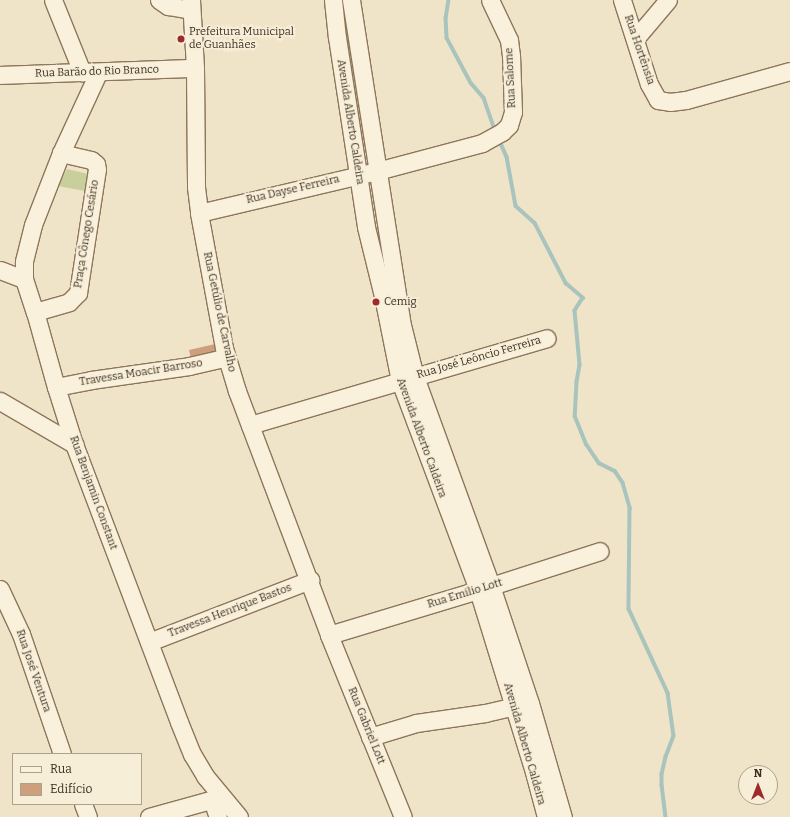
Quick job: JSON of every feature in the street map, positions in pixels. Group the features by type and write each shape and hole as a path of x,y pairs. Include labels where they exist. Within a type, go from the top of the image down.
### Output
{"street":[{"path":"53,0 90,72"},
{"path":"159,0 168,6 191,4"},
{"name":"Avenida Alberto Caldeira","path":"333,0 337,37 366,227 383,296 408,379 485,588 530,703 563,817"},
{"name":"Avenida Alberto Caldeira","path":"351,0 355,34 402,325 408,379"},
{"name":"Rua Salome","path":"490,0 509,40 511,56 513,112 509,125 497,135"},
{"name":"Rua Hortênsia","path":"622,0 650,84 658,100 670,102 686,100 790,72"},
{"path":"636,39 668,0"},
{"name":"Rua Getúlio de Carvalho","path":"191,4 195,68 196,187 199,213 227,357 250,425 310,580 329,635"},
{"path":"337,37 355,34"},
{"name":"Rua Barão do Rio Branco","path":"0,75 195,68"},
{"name":"Rua Benjamin Constant","path":"90,72 33,225 24,262 24,279 36,312 56,387 74,444 192,754 217,799 238,817"},
{"name":"Rua Dayse Ferreira","path":"199,213 377,171 497,135"},
{"name":"Praça Cônego Cesário","path":"36,312 69,302 78,293 97,169 96,164 91,160 61,153"},
{"path":"0,270 24,279"},
{"name":"Rua José Leôncio Ferreira","path":"250,425 547,338"},
{"name":"Travessa Moacir Barroso","path":"56,387 91,380 189,366 227,357"},
{"path":"0,401 74,444"},
{"name":"Rua Emilio Lott","path":"329,635 485,588 600,551"},
{"name":"Travessa Henrique Bastos","path":"149,642 310,580"},
{"name":"Avenida Alberto Caldeira","path":"485,588 514,707 546,817"},
{"name":"Rua José Ventura","path":"0,589 21,634 62,753"},
{"name":"Rua Gabriel Lott","path":"329,635 403,817"},
{"path":"370,737 416,722 485,713 530,703"},
{"path":"149,817 217,799 218,817"},
{"path":"83,805 88,817"}],"green space":[{"path":"67,169 89,174 85,191 58,186"}],"building":[{"path":"215,344 218,357 192,363 189,350"}],"waterway":[{"path":"449,0 446,18 447,38 471,83 484,98 495,130"},
{"path":"499,139 507,157 516,206 535,223 566,283 583,298 575,311 580,365 577,382 575,416 587,445 599,463 615,471 623,483 630,508 629,609 668,693 674,736 666,757 662,774 666,817"}],"place":[{"name":"Prefeitura Municipal de Guanhães","path":"181,39"},
{"name":"Cemig","path":"376,302"}]}
